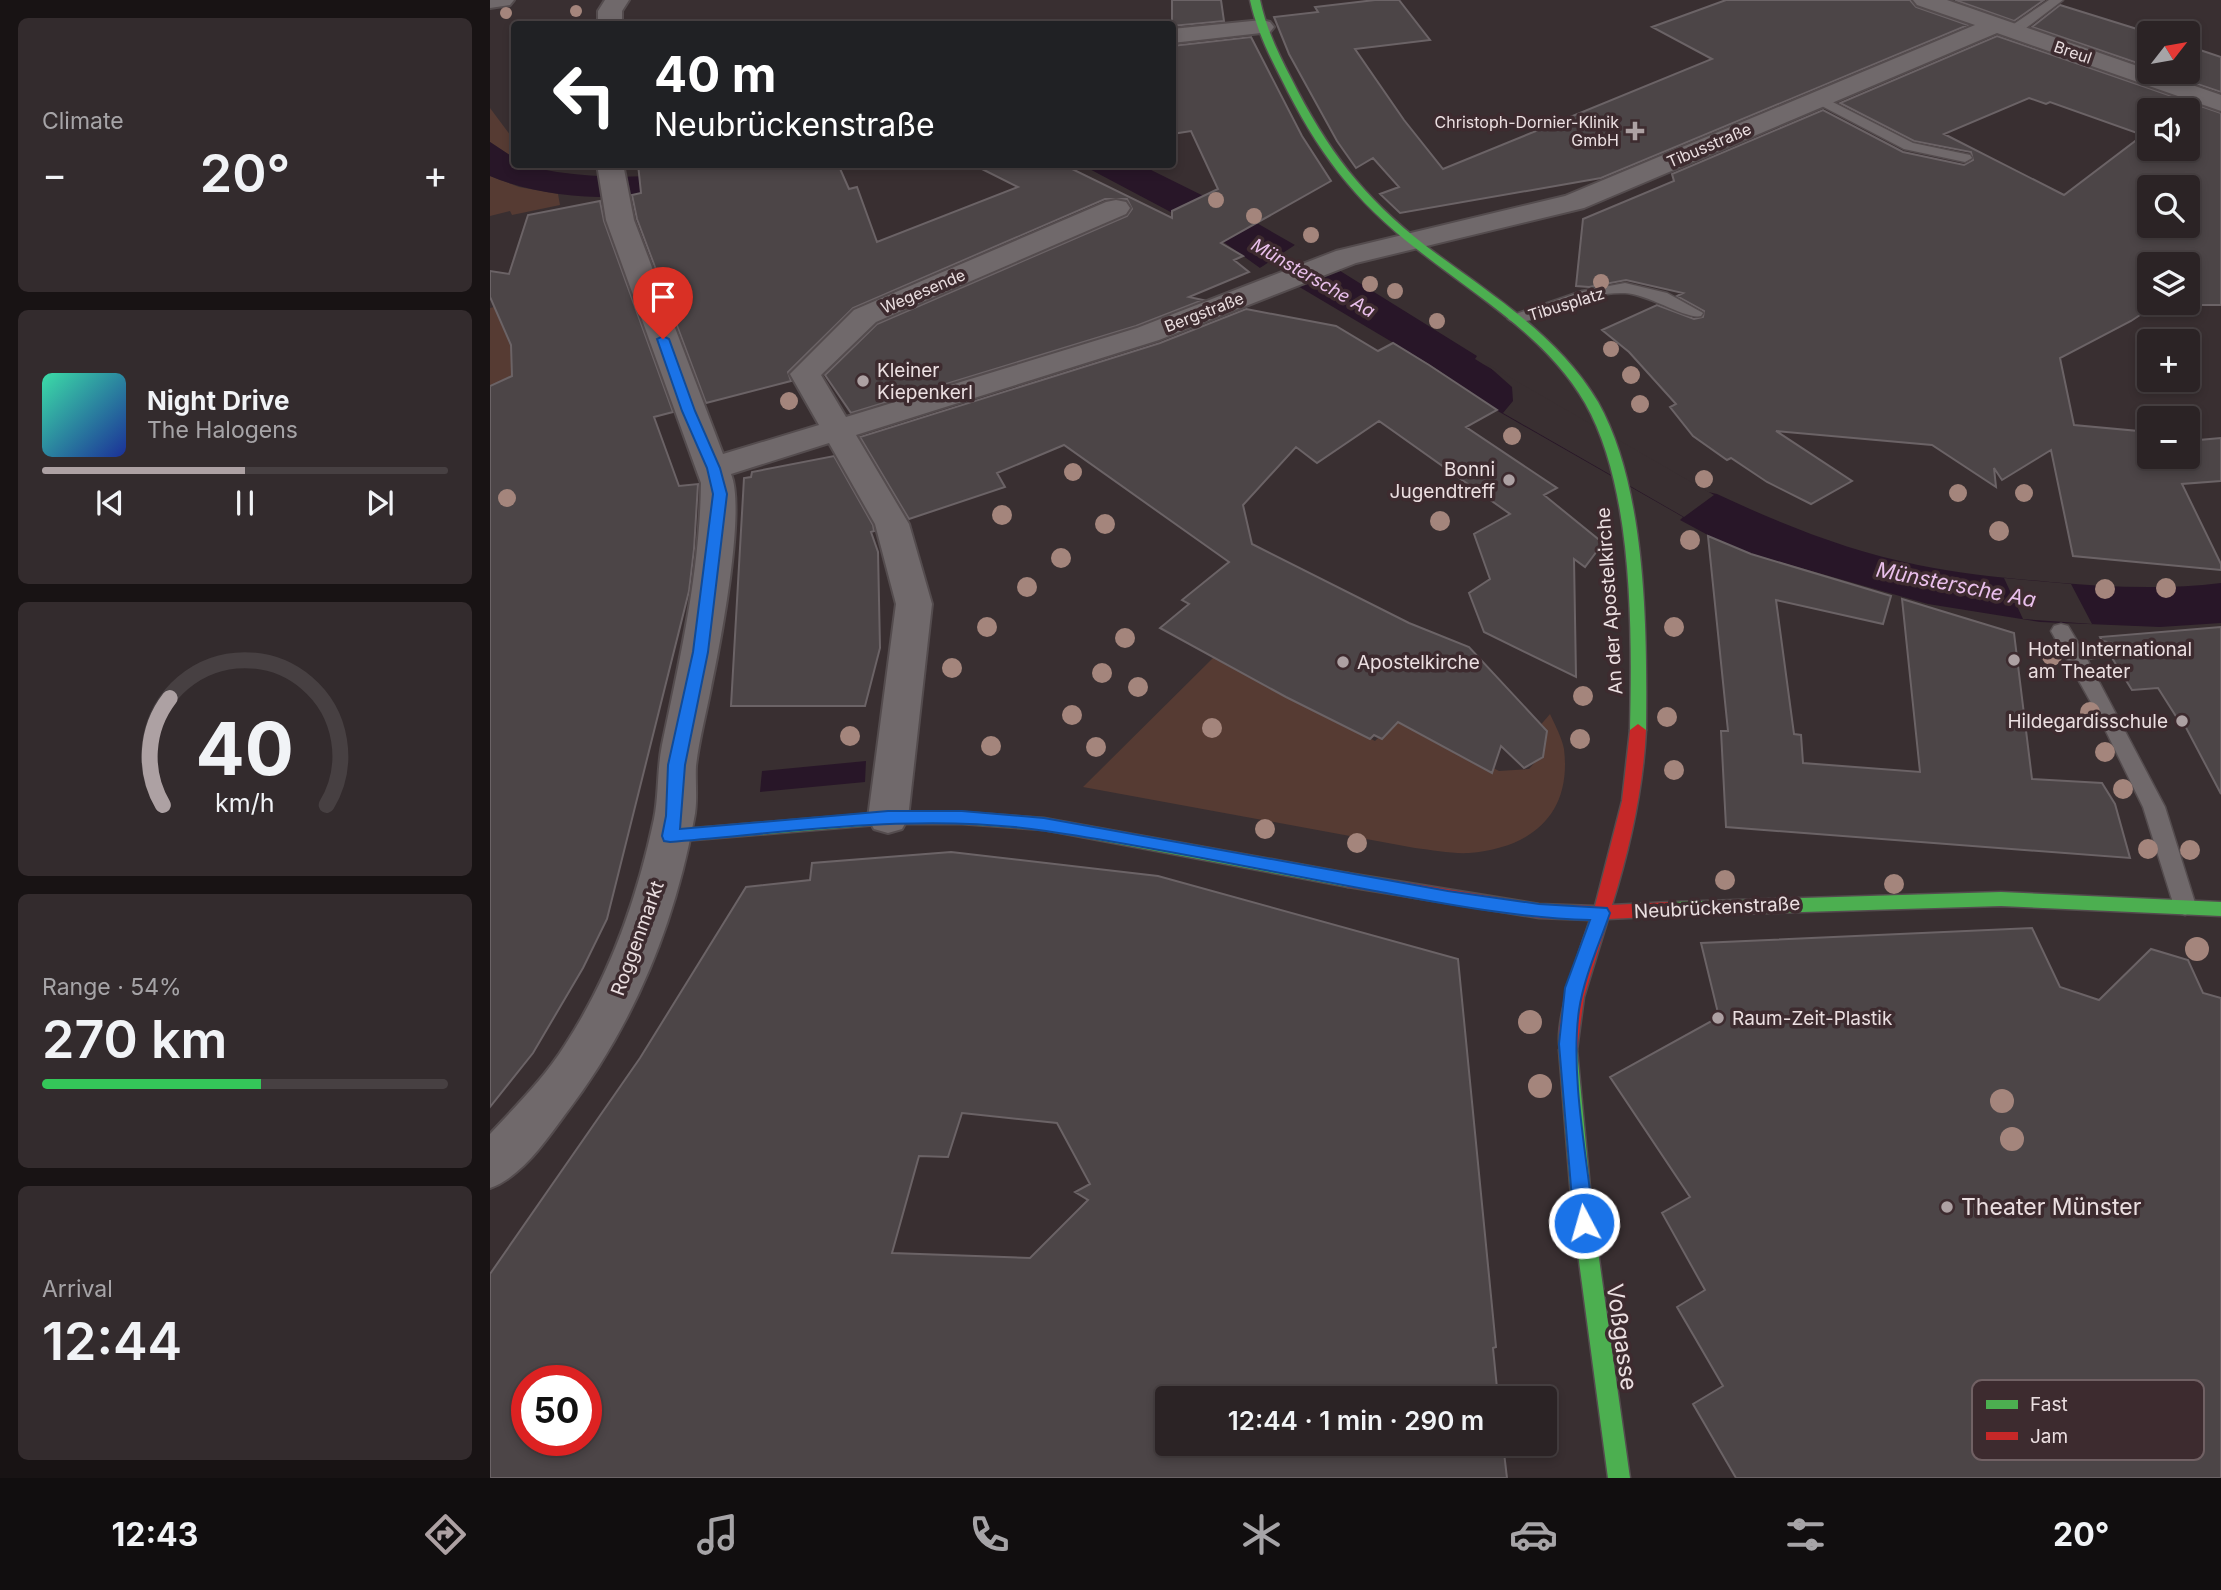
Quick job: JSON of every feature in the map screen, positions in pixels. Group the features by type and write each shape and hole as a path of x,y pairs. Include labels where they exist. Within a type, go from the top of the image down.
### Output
{"main road":[{"path":"1255,0 1262,27 1308,120 1326,150 1365,198 1413,240"},
{"name":"An der Apostelkirche","path":"1413,240 1516,319 1567,369 1597,415 1610,445 1620,485 1629,545 1637,653 1635,786 1601,913"},
{"name":"Neubrückenstraße","path":"670,836 888,818 962,818 1044,824 1448,898 1539,911 1601,913 1733,905 2001,899 2221,909"},
{"name":"Voßgasse","path":"1601,913 1574,988 1568,1044 1571,1104 1586,1247 1619,1478"}],"street":[{"path":"490,2 502,0"},
{"name":"Breul","path":"1925,0 2221,103"},
{"path":"1176,36 1262,27"},
{"name":"Tibusstraße","path":"1413,240 1574,202 1821,100 2005,28"},
{"name":"Roggenmarkt","path":"490,1167 536,1117 580,1061 611,1009 633,962 652,906 675,816 677,765 700,652 718,526 720,494 714,468 684,398 612,180"},
{"name":"Wegesende","path":"836,430 805,374 864,316 1116,208"},
{"name":"Bergstraße","path":"714,468 1148,334 1328,264 1413,240"},
{"path":"836,430 892,524 914,604 888,818"}],"lane":[{"path":"2005,28 2057,0"},
{"path":"1821,100 1909,146 1965,158"},
{"name":"Tibusplatz","path":"1516,319 1549,307 1622,288 1672,299 1695,313"},
{"path":"2061,631 2108,715 2154,807 2185,906"},
{"path":"2074,654 2108,650"}],"shaded area":[{"path":"490,108 511,136 511,156 490,142"},
{"path":"490,176 519,187 558,194 560,205 512,215 510,211 490,216"},
{"path":"494,307 511,345 512,376 490,386 490,308"},
{"path":"1216,655 1375,741 1398,718 1499,771 1529,769 1545,751 1538,728 1550,714 1564,749 1565,772 1554,810 1543,824 1511,844 1491,850 1463,853 1415,848 1083,787"}],"water":[{"path":"490,142 511,156 511,168 539,168 583,175 623,177 662,175 663,195 575,196 532,189 490,176"},
{"name":"Münstersche Aa","path":"1088,168 1147,168 1248,218 1295,245 1293,247 1337,269 1477,356 1475,359 1483,364 1708,492 1790,526 1892,559 1968,573 2114,586 2157,587 2221,583 2221,623 2160,627 2040,622 1928,604 1752,554 1717,540 1680,520 1683,517 1496,410 1429,364 1264,266 1260,268 1214,235"},
{"path":"866,761 865,782 760,792 762,771"}],"pier":[{"path":"1295,245 1337,269 1295,287 1260,268"},
{"path":"1485,363 1714,495 1684,517 1503,413 1513,401 1512,387"},
{"path":"2004,578 2071,584 2092,624 2023,619"}],"building":[{"path":"1172,0 1221,0 1224,21 1176,26 1176,21 1172,21"},
{"path":"1399,0 1430,40 1355,49 1404,120 1443,169 1712,59 1652,27 1726,0 1910,0 1916,7 1968,25 1601,178 1400,213 1380,194 1399,187 1373,158 1356,168 1337,141 1289,54 1274,17 1318,12 1315,7"},
{"path":"1955,0 2044,0 2014,21"},
{"path":"2060,5 2137,29 2137,63 2032,27"},
{"path":"1997,36 2177,98 2137,98 2137,133 2050,102 2046,104 2029,98 1944,134 2064,195 2137,140 2137,161 2200,161 2200,106 2221,113 2221,305 2200,305 2200,252 2137,252 2137,315 2140,315 2060,358 2074,425 2137,431 2137,469 2200,469 2200,440 2221,438 2221,481 2182,484 2221,564 2221,570 2073,556 2051,450 2002,480 1994,468 1996,487 1932,445 1776,431 1852,481 1811,504 1767,482 1731,458 1727,460 1693,436 1670,407 1676,404 1629,352 1602,330 1657,305 1694,319 1703,317 1704,311 1677,296 1683,293 1626,280 1589,287 1576,286 1583,219 1674,181 1672,174 1823,110 1903,152 1964,165 1973,160 1971,152 1914,141 1840,103"},
{"path":"1251,37 1302,136 1331,181 1221,243 1243,256 1234,260 1249,272 1189,297 1203,300 1136,326 851,413 825,375 877,324 1127,216 1132,209 1127,199 1105,199 853,308 788,372 791,381 706,403 637,219 632,195 641,193 638,168 840,168 849,189 857,187 877,242 1018,187 980,168 1070,168 1172,218 1172,211 1218,189 1191,131 1176,133 1176,46"},
{"path":"2200,50 2221,57 2221,92 2197,84 2200,84"},
{"path":"600,201 604,221 673,412 654,417 679,486 698,484 689,591 607,919 583,968 533,1053 490,1107 490,386 512,376 511,345 490,297 490,271 509,274 528,215"},
{"path":"1246,309 1336,326 1378,351 1393,343 1429,365 1497,410 1466,427 1557,488 1544,495 1603,543 1585,567 1574,559 1576,677 1484,632 1469,593 1490,579 1474,534 1510,514 1379,421 1317,463 1296,447 1243,505 1252,544 1409,623 1469,647 1547,731 1543,757 1524,768 1501,746 1492,773 1398,722 1382,739 1374,735 1370,739 1286,697 1160,628 1189,604 1182,600 1229,562 1064,445 997,473 1005,487 909,519 860,437 1160,343"},
{"path":"834,456 873,525 874,531 871,532 878,552 880,648 865,706 731,706 744,478 751,477 752,472"},
{"path":"1708,536 1751,554 1891,596 1883,624 1776,600 1794,734 1801,735 1803,763 1920,772 1902,599 2014,633 2032,779 2102,783 2115,804 2130,858 1726,827 1721,731 1728,731"},
{"name":"Hildegardisschule","path":"2221,627 2221,794 2182,720 2179,721 2158,688 2132,690 2112,658 2120,651 2117,644 2102,641 2100,637"},
{"path":"951,852 1158,876 1458,959 1496,1347 1493,1348 1497,1386 1155,1386 1155,1456 1504,1456 1507,1478 490,1478 490,1274 640,1058 746,887 810,880 812,863","holes":["962,1113 1057,1123 1090,1184 1075,1192 1088,1200 1030,1258 892,1253 919,1156 948,1157"]},
{"name":"Theater Münster","path":"2032,928 2060,987 2099,1000 2151,949 2188,960 2203,993 2221,998 2221,1478 1736,1478 1693,1404 1723,1386 1677,1307 1705,1290 1662,1213 1690,1197 1610,1077 1719,1017 1701,943"}],"traffic: fast":[{"path":"1255,0 1265,34 1291,88 1342,173 1392,224 1514,317 1542,342 1568,370 1591,402 1606,434 1618,472 1626,516 1636,608 1638,730"},
{"path":"670,836 888,818 962,818 1044,824 1348,880"},
{"path":"1670,909 2001,899 2221,909"},
{"path":"1568,1050 1582,1209 1619,1478"}],"traffic: jam":[{"path":"1568,1050 1575,997 1626,824 1638,730"},
{"path":"1348,880 1539,911 1601,913 1670,909"}],"place":[{"name":"Christoph-Dornier-Klinik GmbH","path":"1635,131"},
{"name":"Kleiner Kiepenkerl","path":"863,381"},
{"name":"Bonni Jugendtreff","path":"1509,480"},
{"name":"Hotel International am Theater","path":"2014,660"},
{"name":"Apostelkirche","path":"1343,662"},
{"name":"Hildegardisschule","path":"2182,721"},
{"name":"Raum-Zeit-Plastik","path":"1718,1018"},
{"name":"Theater Münster","path":"1947,1207"}],"route":[{"path":"663,339 689,411 714,468 720,494 700,652 674,784 675,816 670,836 888,818 962,818 1044,824 1216,853 1448,898 1539,911 1601,913 1574,988 1568,1044 1571,1104 1584,1223"}]}
